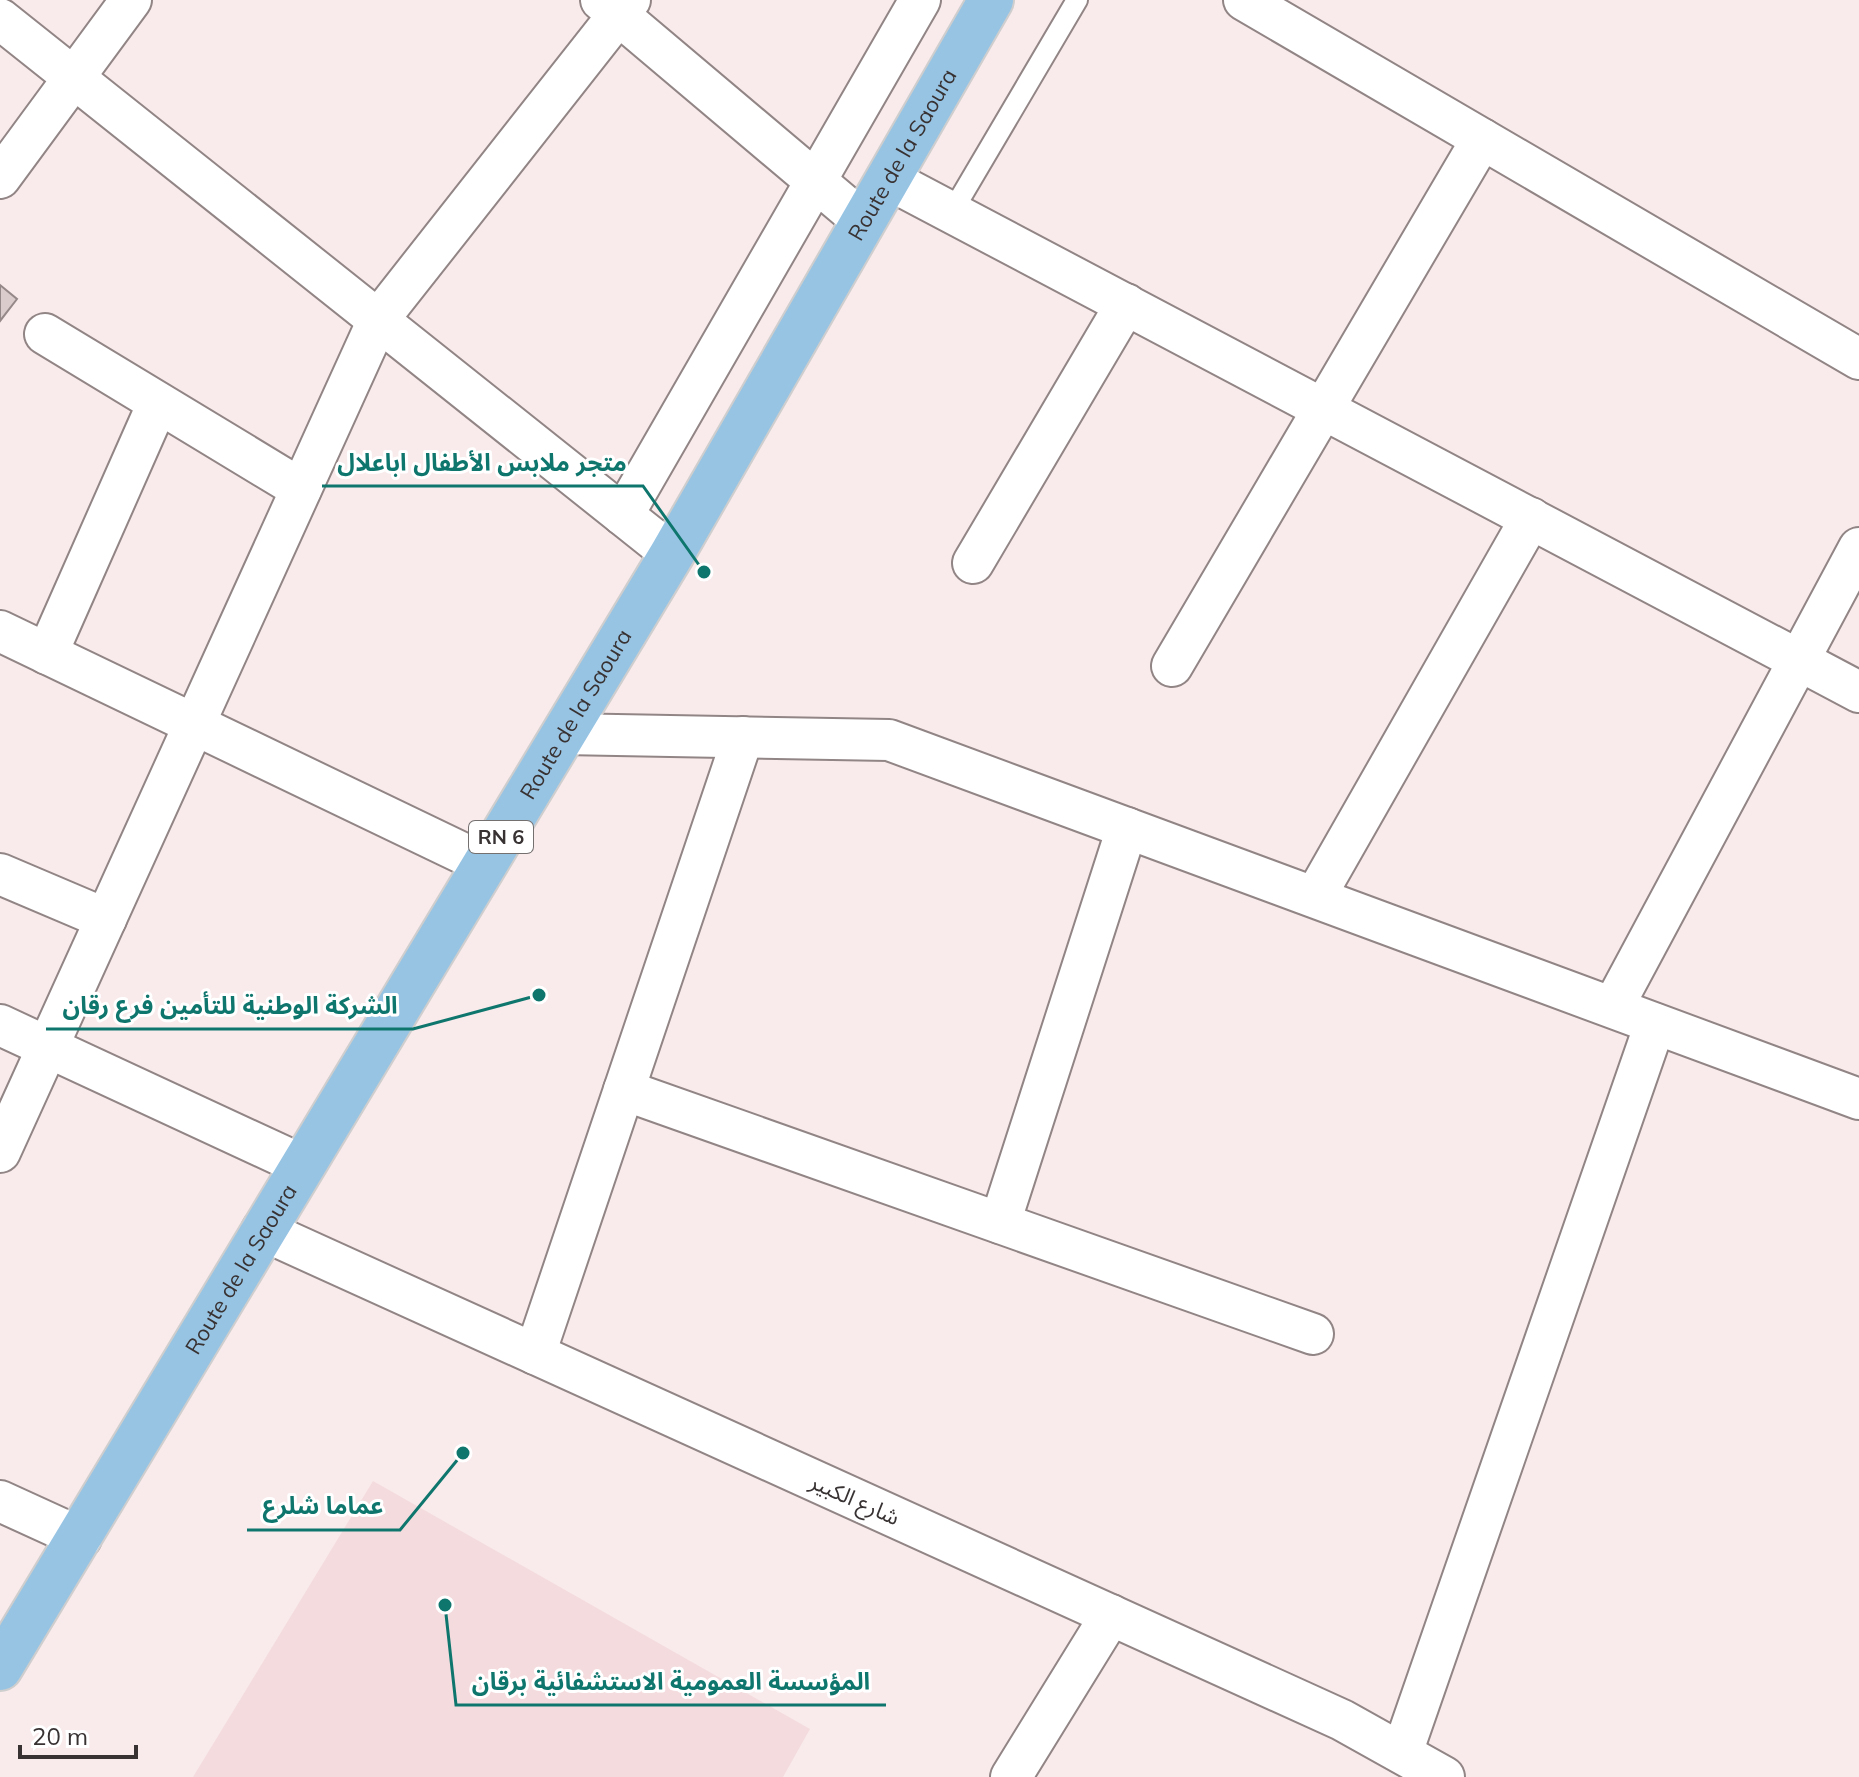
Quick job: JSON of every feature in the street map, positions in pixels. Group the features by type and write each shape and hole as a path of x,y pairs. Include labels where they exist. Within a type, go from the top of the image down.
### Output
{"main road":[{"name":"Route de la Saoura","path":"0,1668 672,554 991,0"}],"street":[{"path":"0,178 131,0"},
{"path":"623,515 920,0"},
{"path":"1244,0 1859,359"},
{"path":"0,1152 378,320 616,5 864,222"},
{"path":"0,19 672,554"},
{"path":"1172,666 1482,139"},
{"path":"888,179 1859,692"},
{"path":"973,563 1126,304"},
{"path":"45,334 301,489"},
{"path":"47,654 158,403"},
{"path":"1315,897 1531,518"},
{"path":"1613,1007 1859,548"},
{"path":"0,631 485,864"},
{"path":"563,734 889,740 1859,1099"},
{"path":"535,1354 743,737"},
{"path":"1000,1223 1127,828"},
{"path":"0,874 106,919"},
{"path":"1402,1753 1655,1024"},
{"path":"0,1025 302,1165"},
{"path":"624,1090 1313,1334"},
{"name":"شارع الكبير","path":"262,1230 1342,1720 1444,1777"},
{"path":"0,1501 81,1538"},
{"path":"1011,1777 1111,1615"}],"lane":[{"path":"952,212 1077,0"}],"shaded area":[{"path":"373,1481 810,1729 783,1777 193,1777"}],"building":[{"path":"0,285 17,299 0,321"}],"place":[{"name":"متجر ملابس الأطفال اباعلال","path":"704,572"},
{"name":"الشركة الوطنية للتأمين فرع رقان","path":"539,995"},
{"name":"عماما شلرع","path":"463,1453"},
{"name":"المؤسسة العمومية الاستشفائية برقان","path":"445,1605"}]}
